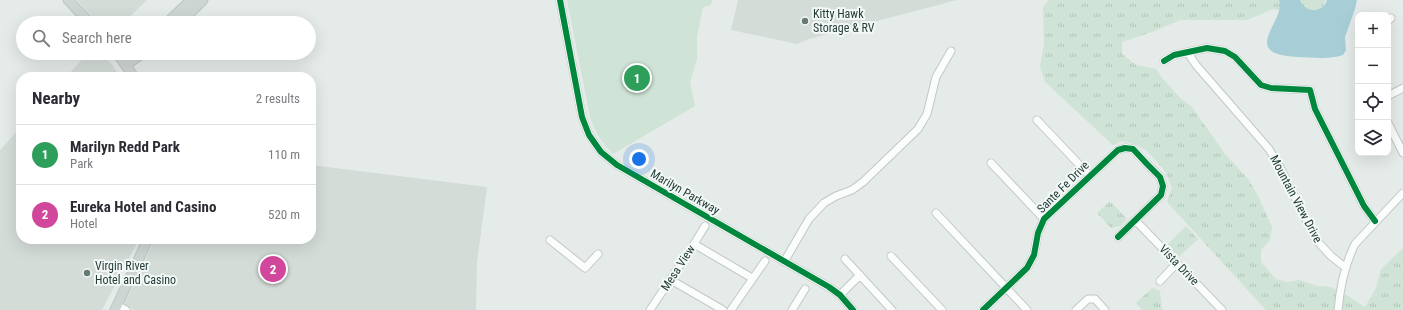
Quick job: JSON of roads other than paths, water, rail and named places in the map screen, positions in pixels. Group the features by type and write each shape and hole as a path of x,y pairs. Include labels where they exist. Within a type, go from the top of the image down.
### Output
{"main road":[{"path":"68,0 83,16"},
{"path":"174,16 191,0"},
{"path":"187,16 203,0"},
{"path":"124,60 131,72"},
{"path":"116,308 146,244"}],"street":[{"name":"Marilyn Parkway","path":"560,0 582,116 589,135 601,152 617,165 829,287 840,295 853,310"},
{"path":"1164,61 1174,55 1207,48 1225,51 1235,57 1261,85 1272,88 1310,90 1315,109 1364,206 1375,222"},
{"path":"784,262 809,219 824,203 836,196 852,190 863,182 918,129 927,114 936,76 950,51"},
{"name":"Mountain View Drive","path":"1188,52 1196,65 1268,148 1280,167 1316,240 1331,256 1346,268"},
{"path":"1391,94 1403,88"},
{"path":"1037,120 1090,176"},
{"path":"1391,129 1403,153"},
{"name":"Sante Fe Drive","path":"983,310 1027,268 1034,255 1038,233 1044,219 1118,150 1125,148 1133,149 1160,177 1163,186 1161,195 1118,237"},
{"path":"991,163 1044,219"},
{"path":"1338,310 1340,290 1350,253 1355,244 1403,193"},
{"path":"936,213 1027,310"},
{"name":"Vista Drive","path":"1135,220 1219,309"},
{"name":"Mesa View","path":"650,310 705,226"},
{"path":"550,240 585,268 598,254"},
{"path":"694,244 752,278"},
{"path":"891,256 942,310"},
{"path":"845,259 892,310"},
{"path":"731,310 765,261"},
{"path":"1160,281 1177,263"},
{"path":"840,295 860,276"},
{"path":"671,280 723,310"},
{"path":"795,309 805,289"},
{"path":"1076,310 1088,299 1095,299 1105,310"},
{"path":"116,308 126,310"}],"water":[{"path":"1279,0 1300,0 1305,7 1318,10 1325,5 1327,0 1357,0 1345,37 1346,50 1343,55 1326,58 1297,57 1279,55 1270,50 1267,43 1268,35 1280,8"}],"place":[{"name":"Kitty Hawk Storage & RV","path":"805,21"},
{"name":"Marilyn Redd Park","path":"637,78"},
{"name":"Eureka Hotel and Casino","path":"273,269"},
{"name":"Virgin River Hotel and Casino","path":"87,273"}]}
